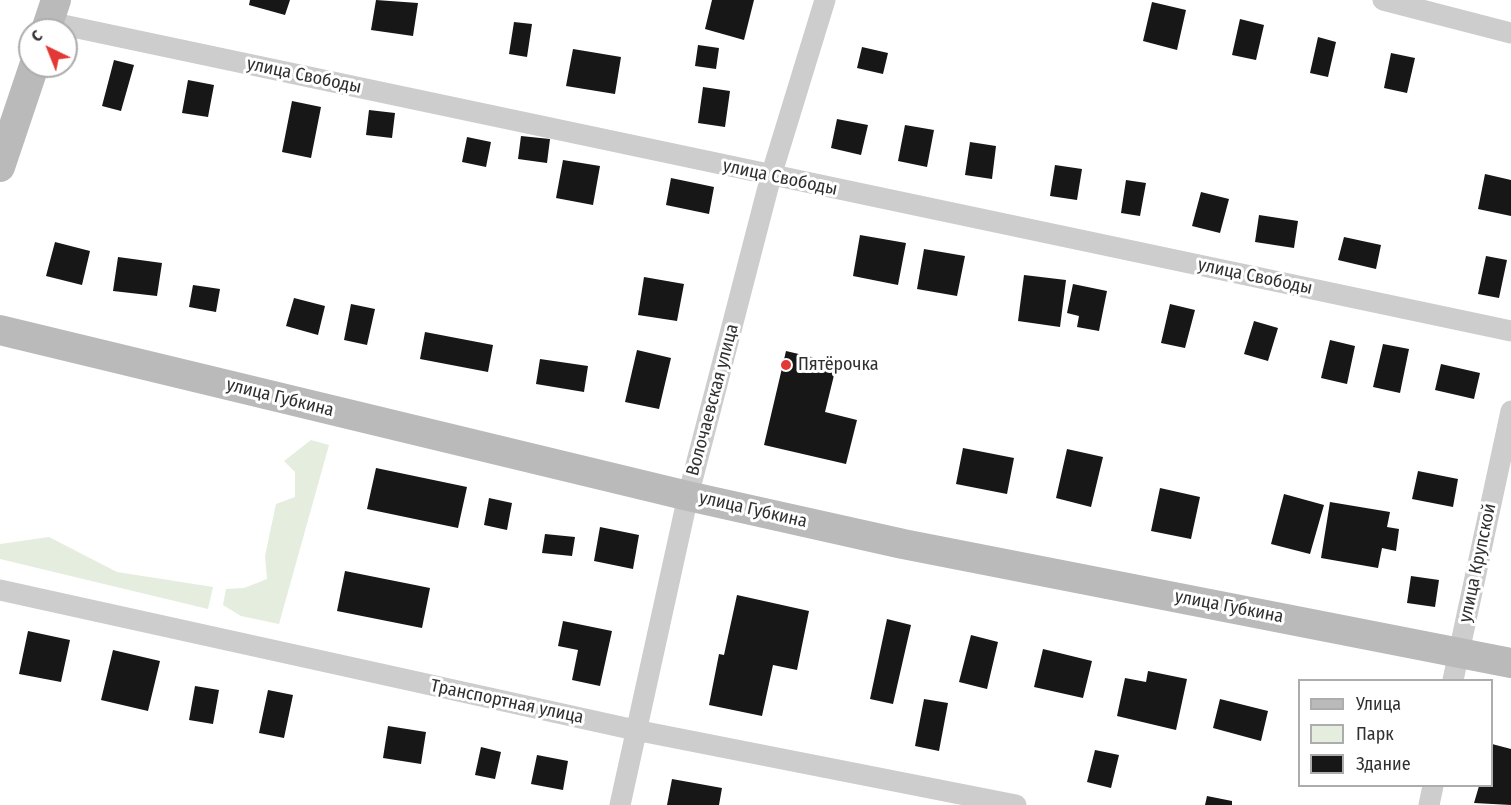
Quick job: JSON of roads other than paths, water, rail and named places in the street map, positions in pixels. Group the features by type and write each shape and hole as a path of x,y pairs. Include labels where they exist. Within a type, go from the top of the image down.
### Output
{"main road":[{"path":"0,167 30,78"},
{"name":"улица Губкина","path":"0,330 688,496 903,544 1511,663"}],"street":[{"name":"Волочаевская улица","path":"620,805 688,496 771,176 825,0"},
{"path":"1383,0 1511,33"},
{"name":"улица Свободы","path":"50,17 771,176 1511,331"},
{"name":"улица Крупской","path":"1453,679 1511,411"},
{"name":"Транспортная улица","path":"0,591 635,730 1016,805"},
{"path":"1429,805 1433,787"}],"place":[{"name":"Пятёрочка","path":"786,365"}]}
